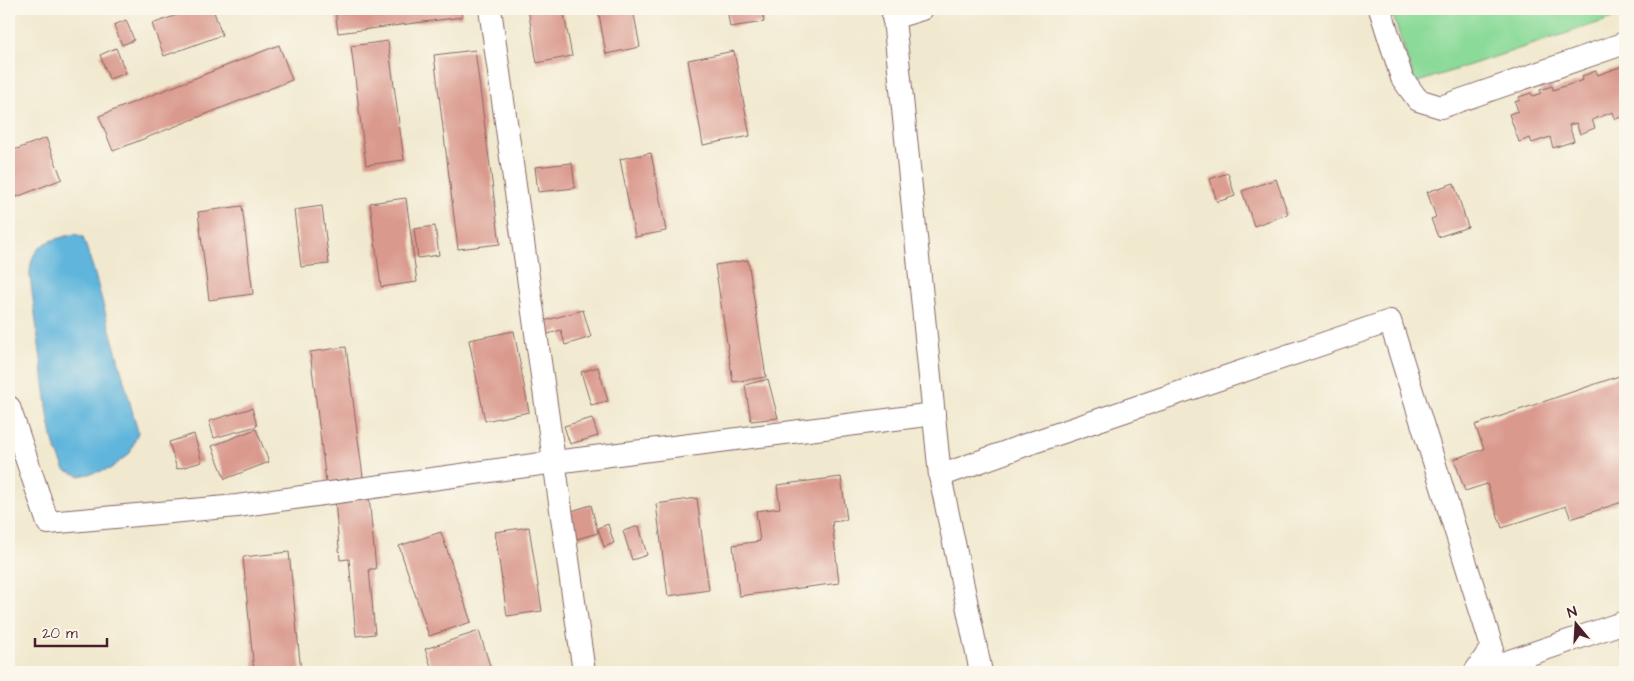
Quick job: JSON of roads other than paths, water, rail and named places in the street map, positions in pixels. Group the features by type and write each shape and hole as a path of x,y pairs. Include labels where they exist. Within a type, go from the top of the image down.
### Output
{"street":[{"path":"490,9 584,672"},
{"path":"922,9 893,13 940,476 981,672"},
{"path":"1380,9 1402,78 1418,100 1441,107 1625,43"},
{"path":"940,476 1037,441 1390,322 1492,647 1476,672"},
{"path":"9,407 48,523 236,506 554,462 934,414"},
{"path":"1476,672 1625,622"}],"water":[{"path":"75,234 83,237 94,271 138,432 130,453 110,469 80,476 65,470 54,445 49,421 30,276 33,257 37,250 48,242"}]}
